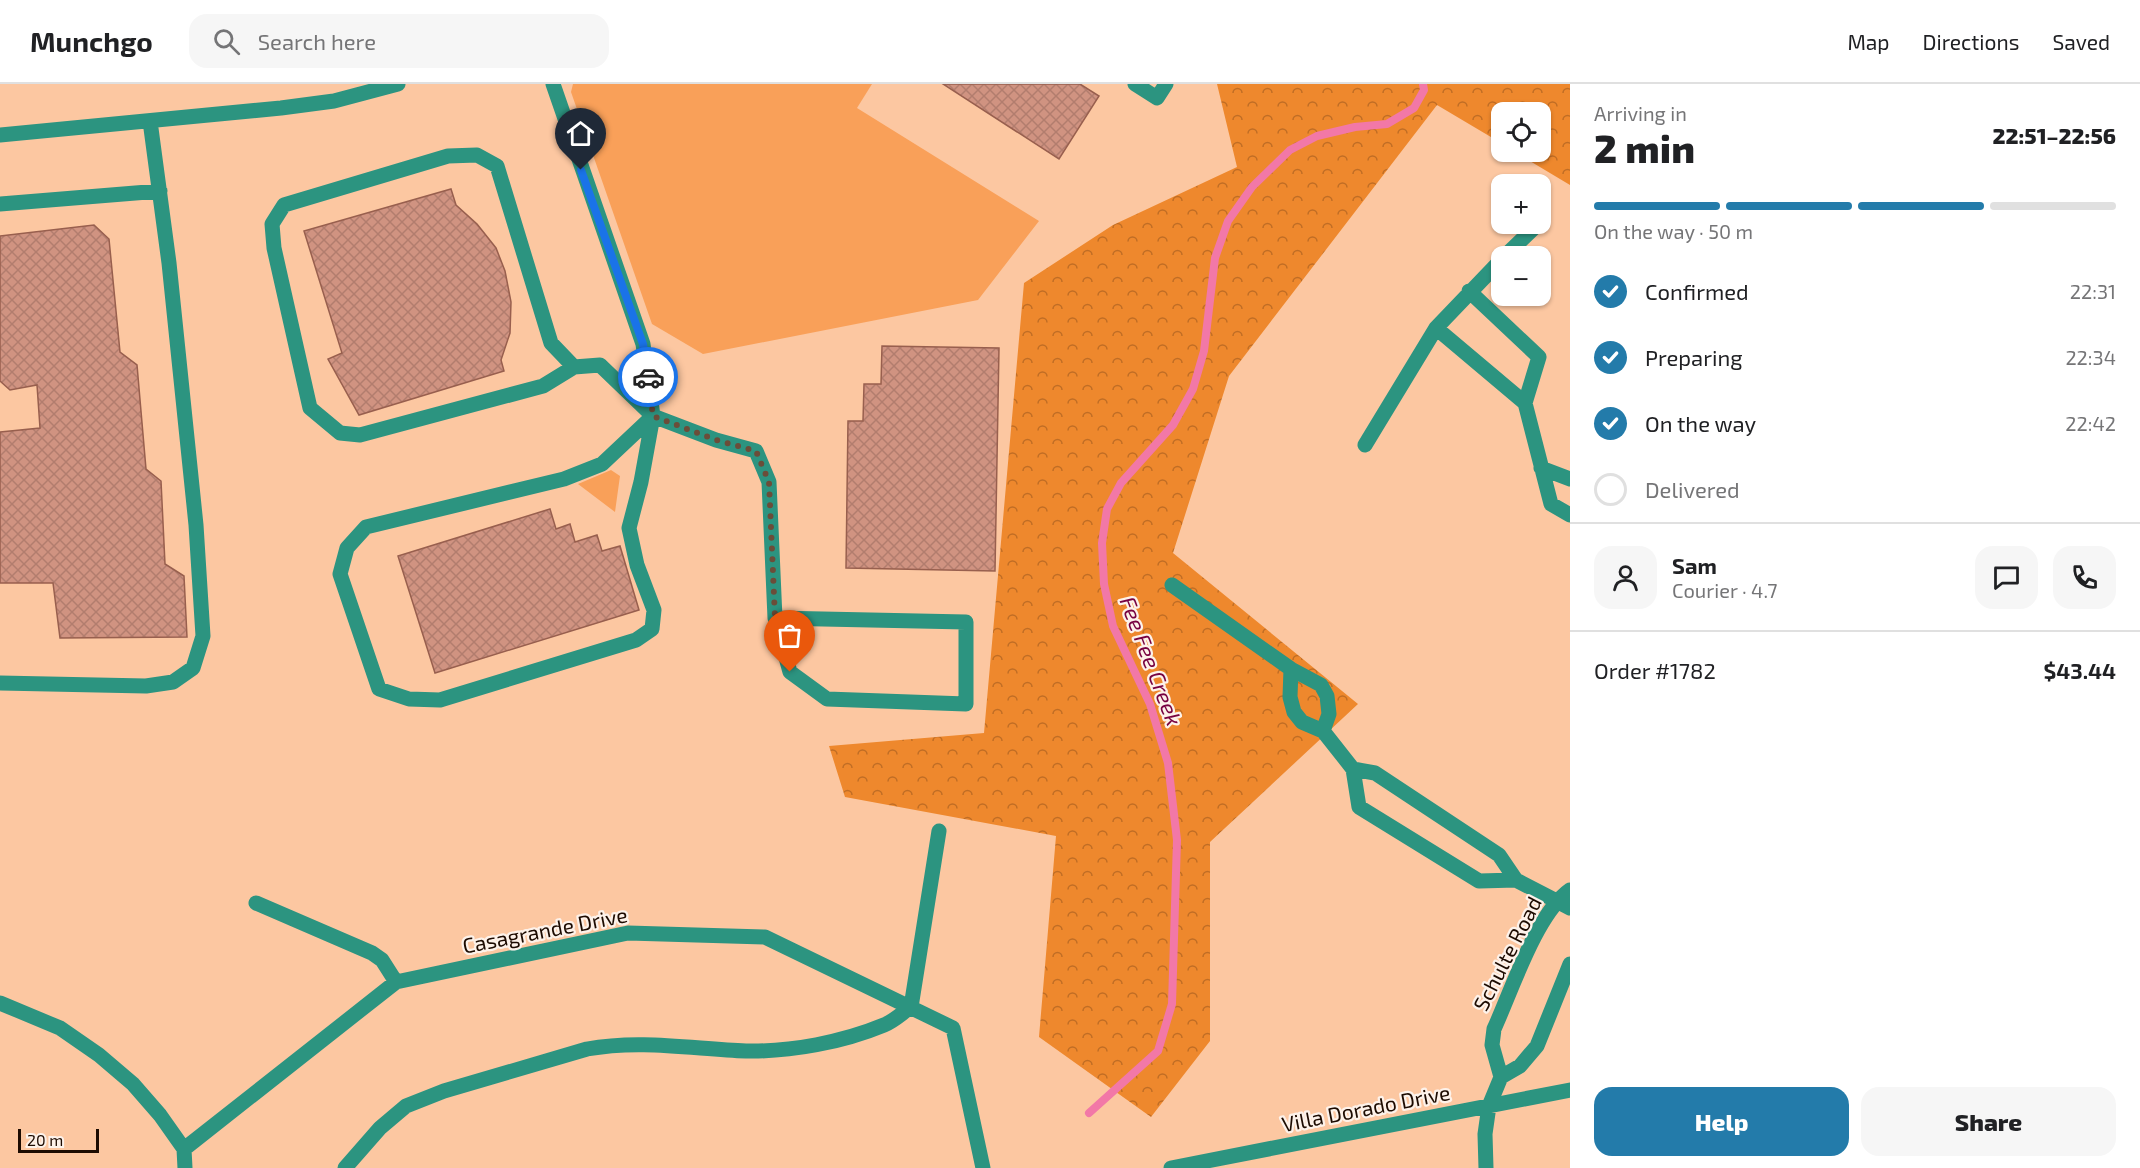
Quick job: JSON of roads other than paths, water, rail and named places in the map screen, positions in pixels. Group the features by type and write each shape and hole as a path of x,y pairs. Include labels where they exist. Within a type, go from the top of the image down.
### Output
{"street":[{"path":"0,135 324,102 398,84"},
{"path":"553,84 643,344 653,416 641,482 629,528 637,565 654,610 652,629 636,640 440,700 409,699 379,689 340,574 346,548 366,527 564,480 602,464 653,416"},
{"path":"1135,84 1157,98 1166,84"},
{"path":"0,683 146,686 173,682 193,668 203,636 196,525 160,190 150,121"},
{"path":"574,368 551,343 496,166 477,155 448,156 284,205 272,224 274,248 310,408 340,433 360,435 543,386 574,368 600,365 653,416 716,440 756,451 769,482 775,618 790,672 827,699 966,704 966,622 775,618"},
{"path":"0,204 160,190"},
{"path":"1515,246 1528,234"},
{"path":"1365,445 1436,327 1491,270"},
{"path":"1469,291 1539,357 1525,403 1551,504 1570,515"},
{"path":"1436,327 1525,403"},
{"path":"1541,468 1570,479"},
{"path":"1172,585 1291,669 1321,685 1327,696 1329,714 1323,731"},
{"path":"1291,669 1290,697 1294,712 1302,722 1323,731 1353,769 1359,807 1479,881 1516,880"},
{"path":"1353,769 1375,773 1499,855 1516,880 1563,905"},
{"path":"345,1168 380,1128 406,1106 444,1091 587,1049 608,1045 660,1044 746,1051 789,1048 845,1037 886,1024 911,1007 939,831"},
{"name":"Schulte Road","path":"1501,1077 1492,1045 1494,1029 1546,915 1563,905 1570,890"},
{"path":"255,903 372,954 382,960 396,982"},
{"name":"Casagrande Drive","path":"184,1149 396,982 628,933 765,937 953,1028 983,1168"},
{"path":"1486,1168 1485,1134 1489,1106 1501,1077 1520,1066 1537,1046 1570,964"},
{"path":"0,1004 60,1028 99,1055 132,1084 160,1115 184,1149 185,1168"},
{"name":"Villa Dorado Drive","path":"1171,1168 1570,1090"}],"waterway":[{"name":"Fee Fee Creek","path":"1089,1113 1158,1051 1172,1004 1177,840 1168,763 1150,704 1113,626 1104,584 1102,543 1107,509 1121,483 1173,425 1193,389 1204,351 1215,258 1228,221 1252,187 1290,150 1317,136 1355,127 1387,124 1414,108 1424,90 1423,84"}]}
